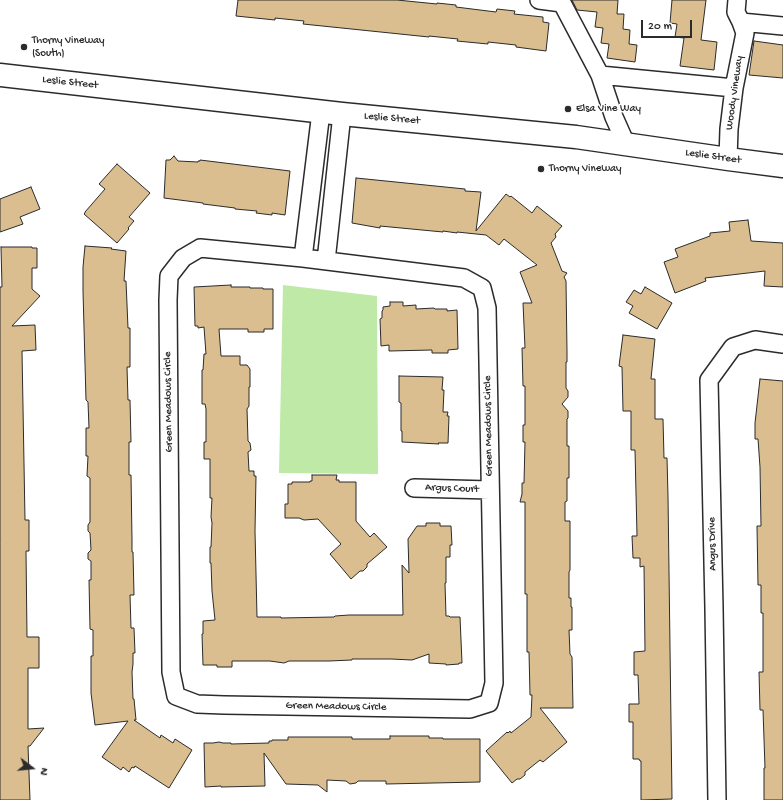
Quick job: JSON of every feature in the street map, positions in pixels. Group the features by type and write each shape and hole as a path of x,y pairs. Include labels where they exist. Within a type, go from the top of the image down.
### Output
{"main road":[{"name":"Leslie Street","path":"0,75 321,112 569,136 783,166"}],"street":[{"path":"539,0 562,1 600,75 614,117 626,144"},
{"name":"Woody Vineway","path":"728,159 729,129 734,88 745,33 736,12 737,0"},
{"path":"741,22 783,26"},
{"path":"600,75 734,88"},
{"path":"303,258 321,112"},
{"path":"326,261 342,114"},
{"name":"Green Meadows Circle","path":"200,248 326,261 464,278 482,288 487,308 494,683 489,703 470,709 224,705 197,704 176,696 171,672 169,276 183,258 200,248"},
{"name":"Angus Drive","path":"717,800 708,380 733,347 755,340 783,344"},
{"name":"Argus Court","path":"414,488 490,490"}],"green space":[{"path":"283,285 377,296 378,474 279,473"}],"building":[{"path":"238,0 397,0 456,5 456,7 496,12 497,9 515,11 514,14 543,17 543,22 549,23 546,51 516,47 516,45 457,41 458,39 303,24 304,21 236,16"},
{"path":"572,0 618,0 617,14 624,14 623,29 630,30 629,44 637,45 635,62 607,58 609,44 601,43 603,28 595,27 597,12 577,10"},
{"path":"672,0 706,0 701,40 717,42 714,70 680,66 684,38 675,37 677,24 670,23"},
{"path":"754,41 783,45 783,78 749,75"},
{"path":"174,156 178,161 198,162 200,160 290,171 285,215 256,213 257,211 164,198 166,160 170,160"},
{"path":"117,164 150,193 129,217 134,221 117,243 84,214 105,189 99,184"},
{"path":"356,178 465,189 465,191 481,192 476,231 506,194 510,197 511,196 532,213 537,206 562,226 555,234 556,237 551,243 562,271 567,273 564,277 566,281 566,388 568,391 568,397 562,404 568,411 567,446 569,446 569,478 567,478 565,521 570,521 569,598 571,598 572,607 572,630 569,630 570,654 572,657 573,708 540,708 567,742 543,762 540,760 525,772 525,775 512,783 486,751 507,732 508,733 510,731 511,733 531,717 532,695 530,695 529,652 527,652 527,594 525,594 525,502 520,502 522,483 524,483 525,442 523,442 523,425 525,425 525,386 523,386 522,348 525,348 523,303 532,303 520,272 537,265 504,239 499,245 486,235 380,226 380,228 352,223"},
{"path":"31,187 40,209 20,217 23,224 0,232 0,199"},
{"path":"748,220 751,241 783,243 783,287 764,286 765,271 705,278 706,281 675,293 664,262 678,257 675,249 710,236 710,233 730,231 729,222"},
{"path":"85,246 112,248 111,249 126,251 124,281 126,281 128,328 130,328 130,367 127,367 128,400 130,400 131,442 129,442 129,475 131,475 134,595 130,595 131,628 134,628 135,653 133,653 132,672 133,699 136,720 134,720 160,738 161,735 173,743 175,739 192,750 169,788 135,766 134,768 132,767 129,772 123,767 121,770 102,757 128,721 95,725 91,693 93,630 90,629 89,580 91,580 91,561 88,559 88,553 91,550 90,533 88,531 88,525 90,522 90,478 87,476 88,456 86,456 86,428 89,428 88,402 86,400 83,291"},
{"path":"1,247 37,248 37,268 32,268 32,289 40,296 12,326 35,325 36,350 22,351 25,520 29,520 29,551 26,551 27,637 39,637 39,668 28,668 28,729 44,728 30,746 28,746 30,800 0,800"},
{"path":"231,285 231,287 273,289 273,329 264,329 264,332 248,332 248,329 219,329 221,356 240,356 240,365 247,365 250,369 249,406 247,409 248,441 250,443 251,450 248,452 249,471 254,471 254,476 256,476 255,531 257,617 281,618 334,617 349,615 403,615 402,565 409,573 408,539 417,526 426,526 426,523 440,523 440,526 451,526 452,545 450,545 450,557 446,557 446,616 460,617 462,663 446,665 429,663 429,654 412,660 352,659 329,661 289,661 284,663 270,661 232,661 232,667 203,665 203,621 215,620 210,563 212,498 210,498 210,459 204,459 204,442 206,442 206,409 205,404 202,404 202,370 204,354 206,354 204,327 198,328 198,326 195,326 194,287"},
{"path":"645,287 672,303 657,329 629,313 633,306 626,302 634,290 641,294"},
{"path":"390,302 403,302 403,306 416,305 416,309 434,308 447,309 447,311 457,310 458,349 448,350 448,353 432,353 432,350 389,351 389,345 381,346 380,319 382,318 383,307 390,306"},
{"path":"623,335 655,339 651,379 655,379 655,419 663,419 664,458 667,458 672,799 641,800 641,761 639,759 633,759 633,722 629,722 629,704 639,704 638,675 634,675 634,652 645,651 644,566 640,567 640,558 633,558 632,536 637,536 635,450 631,450 631,411 623,411 622,367 619,366"},
{"path":"399,376 443,377 443,412 448,412 447,416 449,416 448,443 402,442"},
{"path":"760,379 783,381 783,800 764,800 765,768 763,710 760,710 759,672 763,672 763,613 761,613 761,585 758,585 757,526 761,526 760,467 758,439 755,439 755,423"},
{"path":"312,475 337,475 336,480 339,480 339,482 356,482 356,521 370,537 374,533 387,547 367,564 367,567 363,571 360,571 351,579 330,554 341,544 318,519 304,520 299,518 285,518 285,504 288,504 288,484 292,484 292,482 310,482 312,481"},
{"path":"390,736 429,736 429,738 443,739 480,739 480,782 386,784 386,781 358,781 350,784 346,781 327,780 327,792 318,785 286,784 264,753 265,786 205,787 204,743 269,743 269,741 272,740 288,740 288,737 352,737 352,739 390,739"}],"place":[{"name":"Thorny Vineway (South)","path":"24,47"},
{"name":"Elsa Vine Way","path":"568,109"},
{"name":"Thorny Vineway","path":"541,169"}]}
